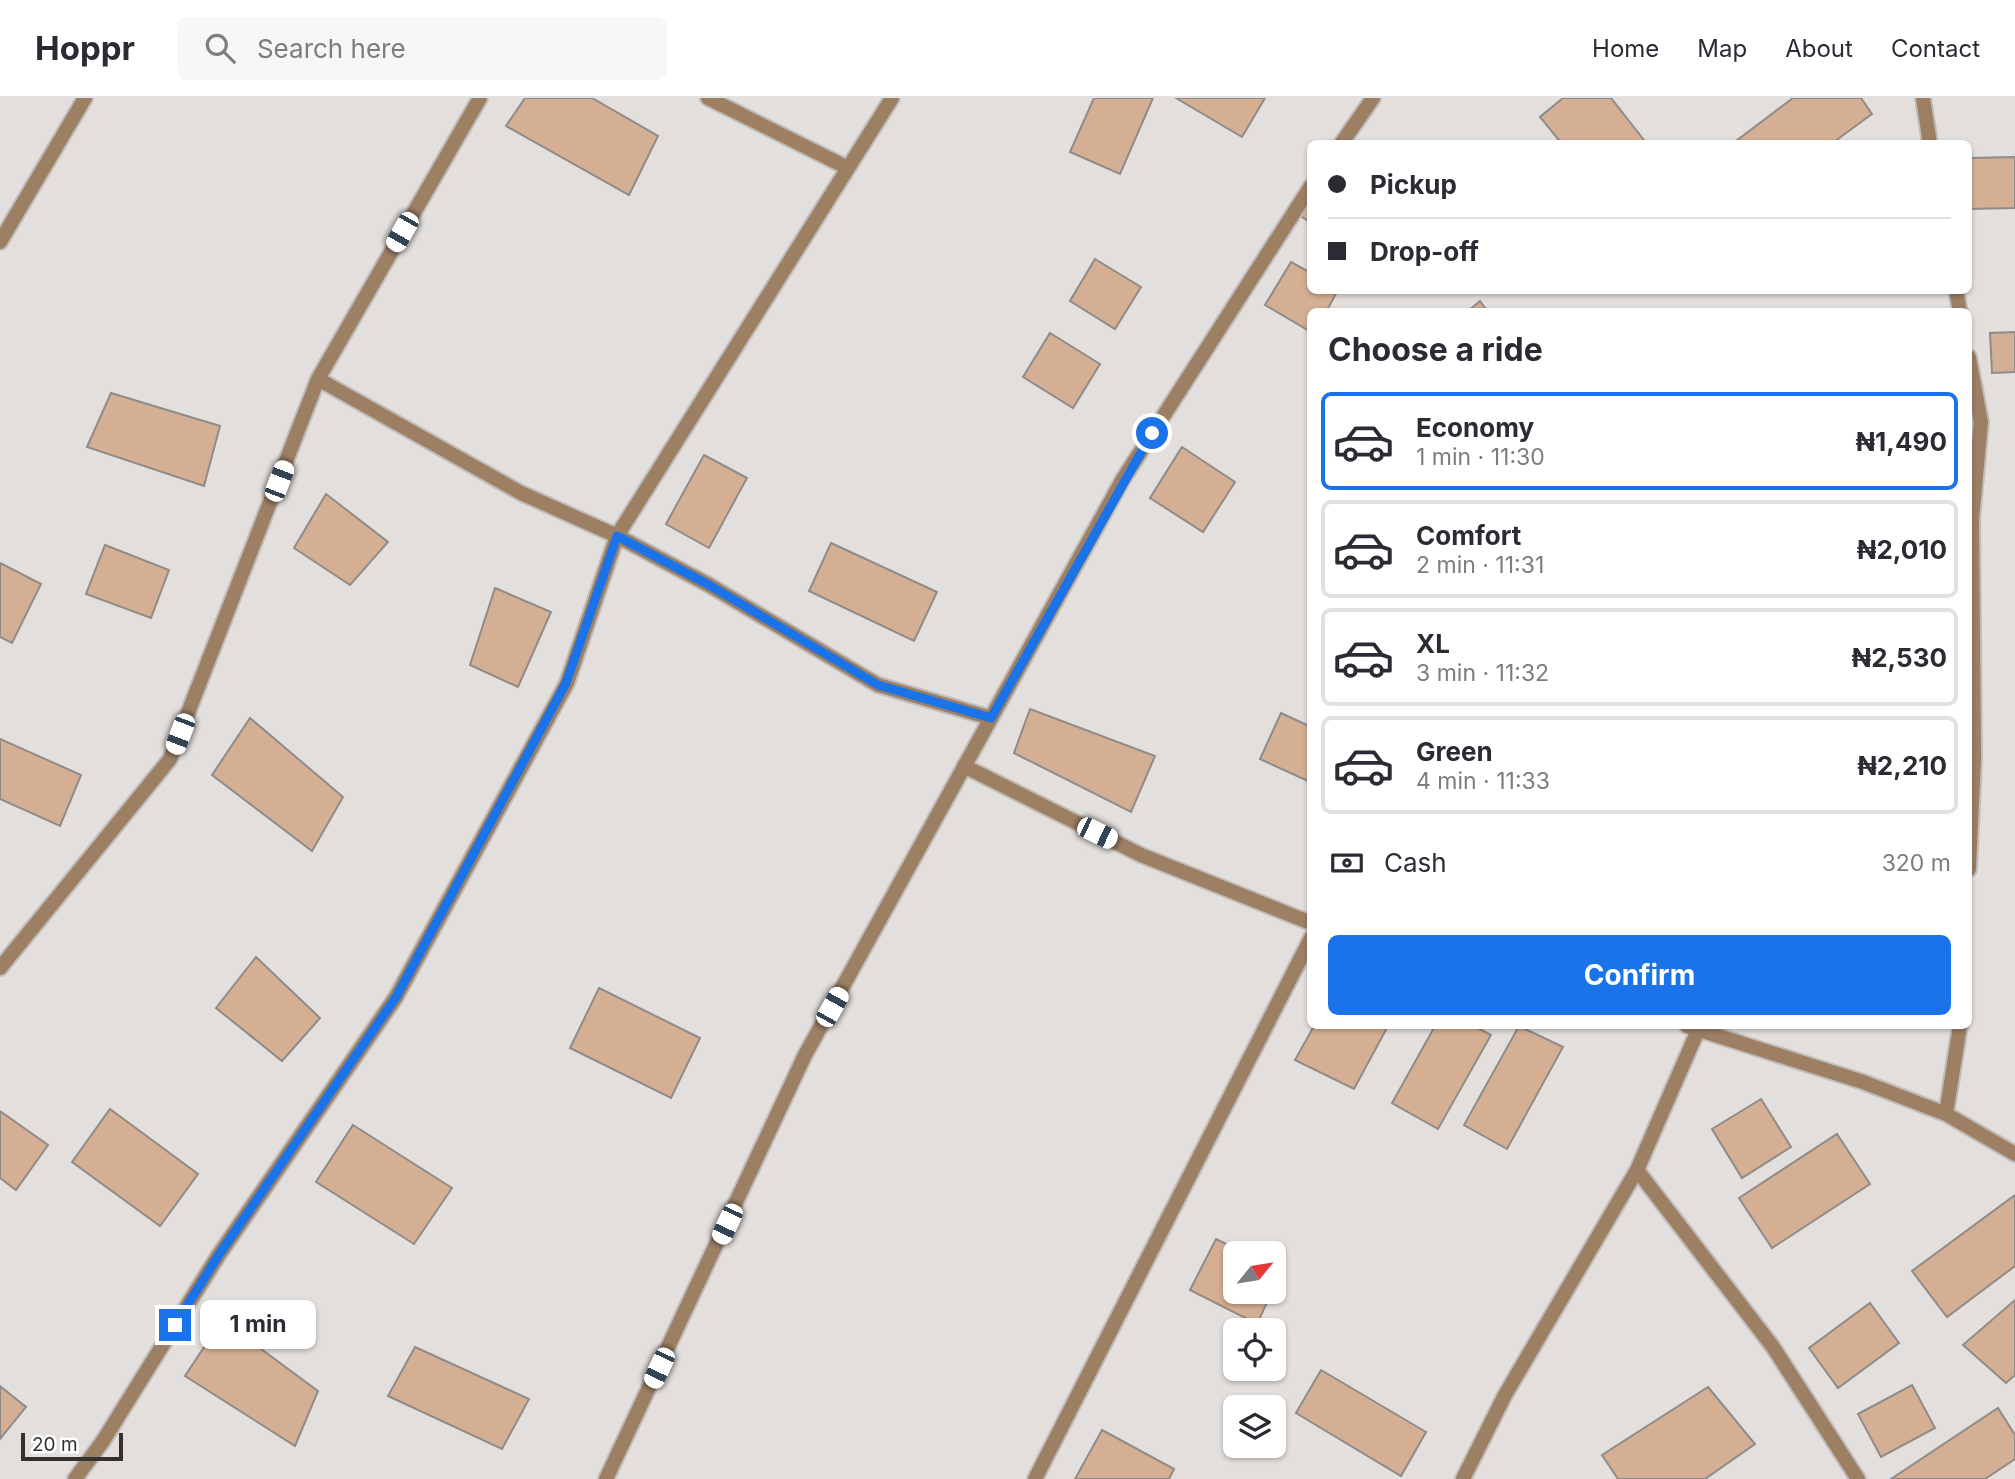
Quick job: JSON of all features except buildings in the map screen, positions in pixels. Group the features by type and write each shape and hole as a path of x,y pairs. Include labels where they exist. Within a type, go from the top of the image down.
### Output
{"street":[{"path":"0,242 85,98"},
{"path":"0,968 170,759 318,379 480,98"},
{"path":"708,98 846,166"},
{"path":"75,1479 103,1441 218,1256 396,997 566,683 617,536 846,166 892,98"},
{"path":"1344,140 1373,98"},
{"path":"1923,98 1929,140"},
{"path":"606,1479 805,1055 1123,479 1307,192"},
{"path":"1972,373 1981,422 1972,519 1972,802"},
{"path":"318,379 522,493 617,536 709,585 878,685 991,718"},
{"path":"964,766 1141,855 1307,921"},
{"path":"1035,1479 1307,946"},
{"path":"1463,1479 1505,1395 1637,1170 1692,1029"},
{"path":"1699,1029 1863,1082 1946,1114 2015,1154"},
{"path":"1946,1114 1959,1029"},
{"path":"1637,1170 1773,1347 1858,1479"}],"route":[{"path":"175,1325 218,1256 396,997 566,683 617,536 709,585 878,685 991,718 1123,479 1152,433"}]}
